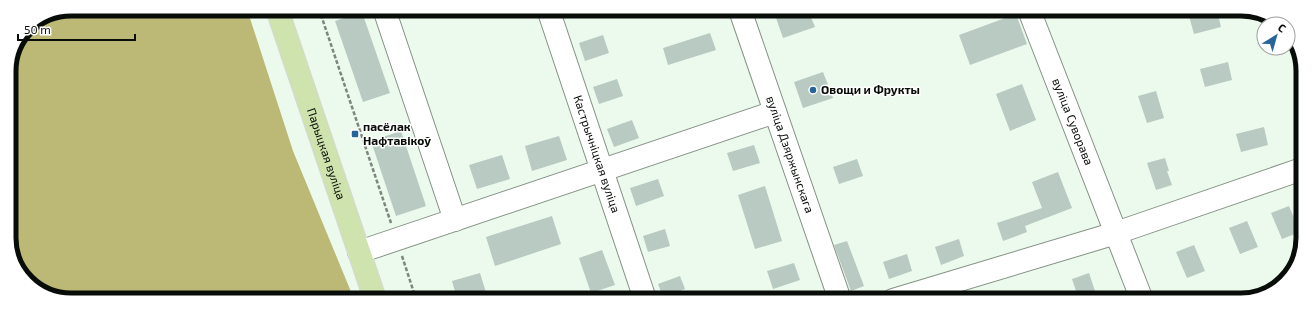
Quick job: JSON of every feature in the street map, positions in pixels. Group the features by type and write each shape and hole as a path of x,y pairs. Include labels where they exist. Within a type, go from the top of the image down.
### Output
{"main road":[{"name":"Парыцкая вуліца","path":"279,16 373,293"}],"street":[{"path":"386,16 454,220"},
{"name":"Кастрычніцкая вуліца","path":"550,16 643,293"},
{"name":"вуліца Дзяржынскага","path":"742,16 838,293"},
{"name":"вуліца Суворава","path":"1031,16 1139,293"},
{"path":"359,252 775,112"},
{"path":"916,293 1116,233 1296,171"}],"path":[{"path":"321,16 414,293"}],"shaded area":[{"path":"71,16 249,16 293,151 352,293 61,292 38,282 27,271 20,259 16,238 16,68 20,50 25,41 32,32 50,20"}],"building":[{"path":"350,16 363,16 390,93 363,102 335,21"},
{"path":"775,16 810,16 815,27 783,38"},
{"path":"1011,16 1017,16 1027,44 970,65 959,35"},
{"path":"1189,16 1218,16 1221,27 1194,34"},
{"path":"710,33 716,50 668,65 663,48"},
{"path":"603,35 609,53 585,61 579,43"},
{"path":"1228,62 1232,80 1205,87 1200,69"},
{"name":"Овощи и Фрукты","path":"823,72 833,98 803,108 794,82"},
{"path":"617,79 623,96 599,104 593,87"},
{"path":"1022,84 1036,120 1010,131 996,94"},
{"path":"1156,91 1164,118 1147,123 1138,96"},
{"path":"632,120 639,138 614,147 607,129"},
{"path":"1264,127 1268,145 1241,152 1236,134"},
{"path":"401,131 426,206 396,216 371,141"},
{"path":"559,136 567,160 532,171 525,146"},
{"path":"754,145 760,163 733,171 727,153"},
{"path":"502,155 510,179 477,189 469,165"},
{"path":"1165,158 1169,171 1167,171 1172,185 1156,190 1147,163"},
{"path":"857,159 863,176 839,184 833,167"},
{"path":"1058,172 1072,208 1025,226 1027,232 1003,241 997,223 1042,208 1032,182"},
{"path":"658,179 664,196 636,206 630,188"},
{"path":"765,186 782,241 755,249 738,195"},
{"path":"1289,206 1296,223 1296,234 1282,239 1271,213"},
{"path":"552,216 561,244 495,266 486,237"},
{"path":"1247,221 1258,247 1240,254 1229,228"},
{"path":"665,229 670,246 648,252 643,236"},
{"path":"959,239 964,256 941,265 935,247"},
{"path":"847,241 864,286 851,291 834,245"},
{"path":"1194,245 1205,271 1187,278 1176,252"},
{"path":"602,250 615,285 591,293 579,258"},
{"path":"907,254 912,271 889,279 883,262"},
{"path":"794,263 800,280 773,289 767,271"},
{"path":"480,273 486,293 455,293 452,281"},
{"path":"1089,273 1096,293 1077,293 1072,279"},
{"path":"680,276 685,289 674,293 661,293 658,284"}],"place":[{"name":"Овощи и Фрукты","path":"813,90"},
{"name":"пасёлак Нафтавікоў","path":"355,134"}]}
